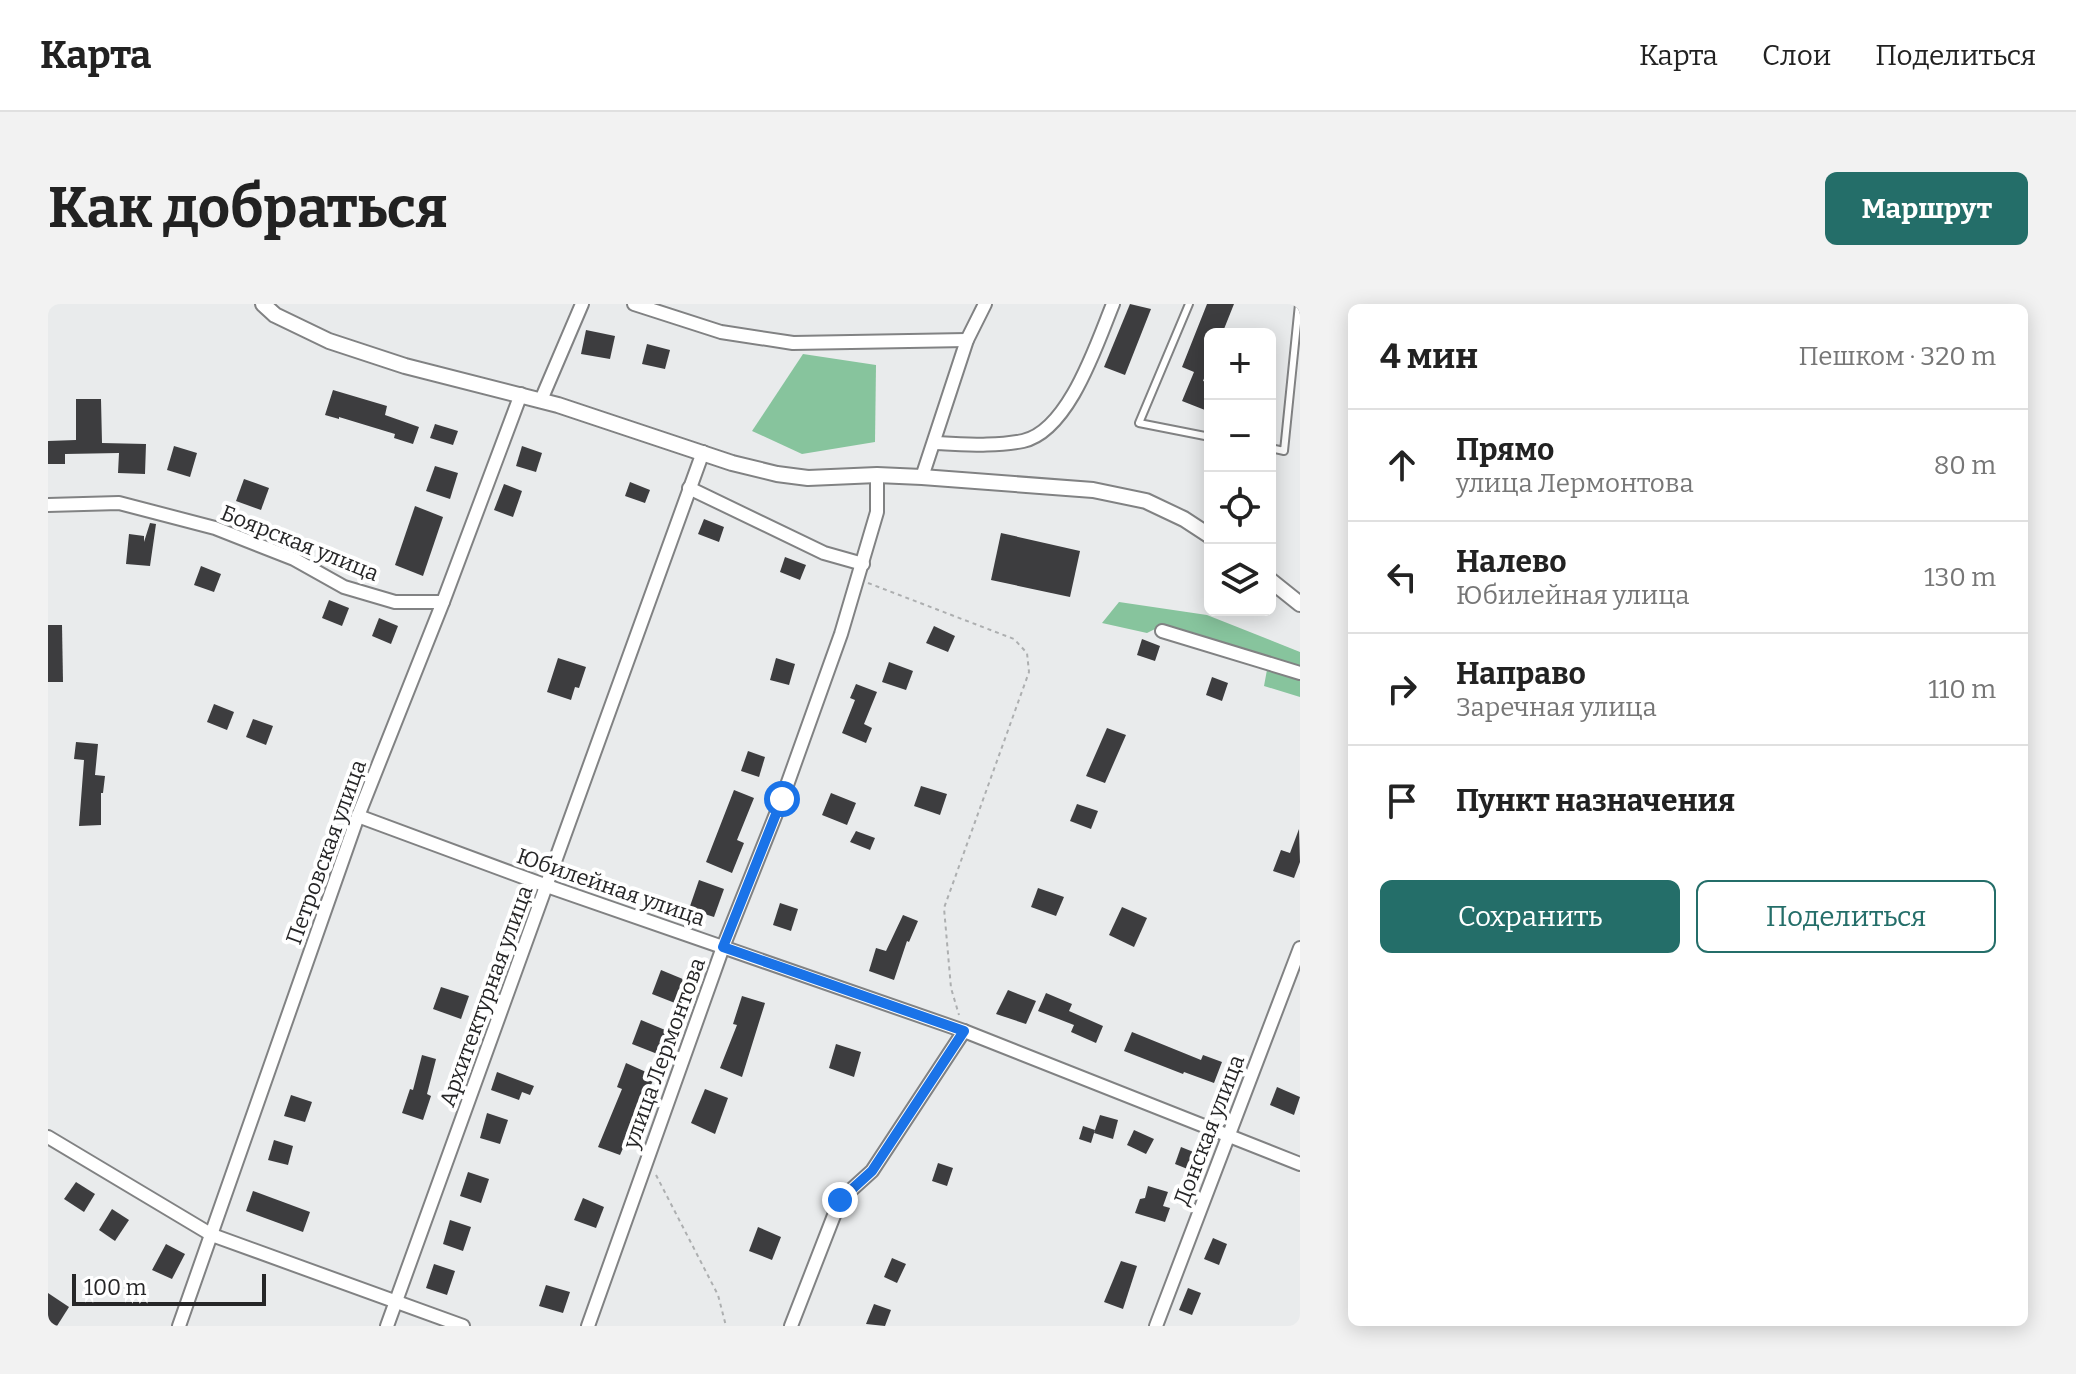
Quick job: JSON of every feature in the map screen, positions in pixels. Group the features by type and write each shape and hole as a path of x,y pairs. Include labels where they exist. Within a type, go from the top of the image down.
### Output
{"street":[{"path":"263,304 275,315 329,341 405,366 521,394 777,474 808,478 922,477 1093,490 1146,501 1204,532"},
{"path":"541,400 582,304"},
{"path":"634,304 721,332 793,343 967,340"},
{"path":"922,477 967,340 985,304"},
{"path":"935,443 988,445 1026,441 1058,419 1084,375 1113,304"},
{"name":"Петровская улица","path":"179,1326 358,816 521,394"},
{"name":"Архитектурная улица","path":"387,1326 703,452"},
{"name":"улица Лермонтова","path":"588,1326 723,947 782,799 858,579 877,512 877,475"},
{"path":"689,488 824,553 863,564"},
{"name":"Боярская улица","path":"48,505 119,503 215,528 294,559 344,587 395,602 443,602"},
{"path":"1276,585 1300,604"},
{"path":"1162,631 1300,673"},
{"name":"Юбилейная улица","path":"358,816 547,886 964,1031 1300,1164"},
{"name":"Донская улица","path":"1156,1326 1300,948"},
{"path":"791,1326 840,1200 872,1171 964,1031"},
{"path":"48,1137 212,1235 463,1326"}],"lane":[{"path":"1189,304 1139,423 1204,436"},
{"path":"1276,449 1284,451 1299,304"}],"path":[{"path":"858,579 1014,639 1027,653 1029,672 944,908 951,988 964,1031"},
{"path":"648,1159 718,1295 726,1326"}],"green space":[{"path":"803,354 876,365 875,442 802,454 752,431"},
{"path":"1119,602 1210,616 1300,652 1300,697 1264,686 1269,659 1161,626 1147,633 1102,623"}],"building":[{"path":"1130,304 1151,309 1125,375 1104,367"},
{"path":"1207,304 1234,304 1224,328 1204,328 1204,410 1182,401 1194,372 1182,367"},
{"path":"586,330 615,336 610,359 581,354"},
{"path":"647,344 670,350 665,369 642,364"},
{"path":"333,390 387,406 385,415 419,427 413,444 394,438 395,434 325,415"},
{"path":"76,399 101,399 102,443 146,444 145,474 118,473 119,453 65,454 65,464 48,464 48,441 76,440"},
{"path":"435,424 458,431 453,445 430,438"},
{"path":"174,446 197,453 190,477 167,470"},
{"path":"522,446 542,453 536,472 516,466"},
{"path":"435,466 458,473 450,499 426,491"},
{"path":"244,479 269,488 261,510 236,501"},
{"path":"630,482 650,490 645,503 625,496"},
{"path":"504,484 522,491 513,517 494,510"},
{"path":"415,506 443,517 423,576 395,565"},
{"path":"704,519 724,527 719,542 698,534"},
{"path":"150,523 156,524 150,566 126,564 129,534 144,536 144,542"},
{"path":"1001,533 1080,551 1070,597 991,580"},
{"path":"785,557 806,565 800,580 780,572"},
{"path":"201,566 221,574 214,592 194,585"},
{"path":"329,600 349,608 342,626 322,618"},
{"path":"379,618 398,626 391,644 372,636"},
{"path":"48,625 62,625 63,682 48,682"},
{"path":"934,626 955,636 948,652 926,643"},
{"path":"1142,639 1160,646 1155,661 1137,655"},
{"path":"558,658 586,667 571,700 547,692"},
{"path":"776,658 795,664 789,685 770,680"},
{"path":"889,662 913,671 906,690 882,682"},
{"path":"1212,677 1228,683 1222,701 1206,695"},
{"path":"856,684 877,692 864,724 872,728 866,743 842,733 855,700 850,698"},
{"path":"214,704 234,712 227,730 207,722"},
{"path":"253,719 273,726 266,745 246,737"},
{"path":"1107,728 1126,735 1105,783 1086,776"},
{"path":"76,742 98,744 95,775 105,776 101,793 101,825 79,826 84,760 74,759"},
{"path":"748,751 765,757 759,777 741,771"},
{"path":"921,786 947,794 940,815 914,806"},
{"path":"734,790 754,798 737,840 744,843 732,873 706,862"},
{"path":"831,793 856,803 847,825 822,815"},
{"path":"1077,804 1098,811 1091,829 1070,821"},
{"path":"1299,829 1300,862 1294,878 1273,871 1281,850 1290,853"},
{"path":"856,831 875,838 870,850 850,842"},
{"path":"699,880 724,889 714,917 689,909"},
{"path":"1038,888 1064,897 1056,916 1031,907"},
{"path":"780,903 798,909 791,931 773,925"},
{"path":"1122,907 1147,918 1134,947 1109,935"},
{"path":"903,915 918,921 907,941 894,980 869,971 876,948 886,951"},
{"path":"661,970 690,982 680,1005 652,994"},
{"path":"441,987 469,996 461,1019 433,1009"},
{"path":"1008,990 1036,1001 1026,1024 996,1014"},
{"path":"1046,993 1072,1004 1069,1011 1103,1026 1096,1043 1071,1032 1074,1025 1038,1011"},
{"path":"742,996 765,1003 742,1077 720,1068 737,1025 733,1024"},
{"path":"641,1020 670,1032 660,1055 632,1044"},
{"path":"1132,1032 1201,1060 1203,1055 1222,1062 1214,1083 1124,1051"},
{"path":"836,1044 861,1052 854,1077 829,1068"},
{"path":"422,1055 436,1059 427,1094 431,1096 423,1120 402,1113 410,1089 413,1090"},
{"path":"626,1063 655,1076 620,1155 598,1147 622,1089 617,1087"},
{"path":"497,1072 534,1086 530,1095 522,1092 519,1100 491,1090"},
{"path":"1277,1087 1300,1097 1294,1115 1270,1105"},
{"path":"705,1089 728,1098 715,1134 691,1123"},
{"path":"291,1095 312,1102 305,1122 284,1116"},
{"path":"487,1113 508,1120 500,1144 480,1138"},
{"path":"1100,1115 1118,1120 1113,1139 1094,1133"},
{"path":"1083,1126 1095,1130 1091,1143 1079,1139"},
{"path":"1134,1130 1154,1139 1146,1154 1127,1145"},
{"path":"274,1140 293,1146 288,1165 268,1160"},
{"path":"1181,1147 1196,1153 1190,1170 1175,1164"},
{"path":"938,1163 953,1168 947,1186 932,1181"},
{"path":"468,1172 489,1179 481,1203 460,1196"},
{"path":"76,1182 95,1194 84,1212 64,1199"},
{"path":"1148,1186 1168,1192 1163,1206 1170,1208 1165,1222 1135,1213 1140,1199 1145,1198"},
{"path":"253,1191 310,1212 303,1232 246,1211"},
{"path":"583,1198 604,1207 596,1228 574,1220"},
{"path":"112,1209 129,1220 115,1241 99,1230"},
{"path":"450,1220 471,1227 463,1251 443,1244"},
{"path":"758,1227 781,1237 772,1260 749,1251"},
{"path":"1213,1238 1227,1244 1219,1265 1204,1259"},
{"path":"166,1244 185,1254 172,1279 152,1270"},
{"path":"892,1258 906,1264 897,1283 884,1277"},
{"path":"1121,1261 1137,1266 1123,1309 1104,1302"},
{"path":"434,1264 455,1271 447,1295 426,1288"},
{"path":"546,1285 570,1292 563,1313 539,1306"},
{"path":"1188,1288 1201,1293 1192,1315 1179,1310"},
{"path":"48,1293 69,1307 57,1326 48,1326"},
{"path":"874,1304 891,1310 885,1326 866,1324"}],"route":[{"path":"782,799 723,947 964,1031 872,1171 840,1200"}]}
